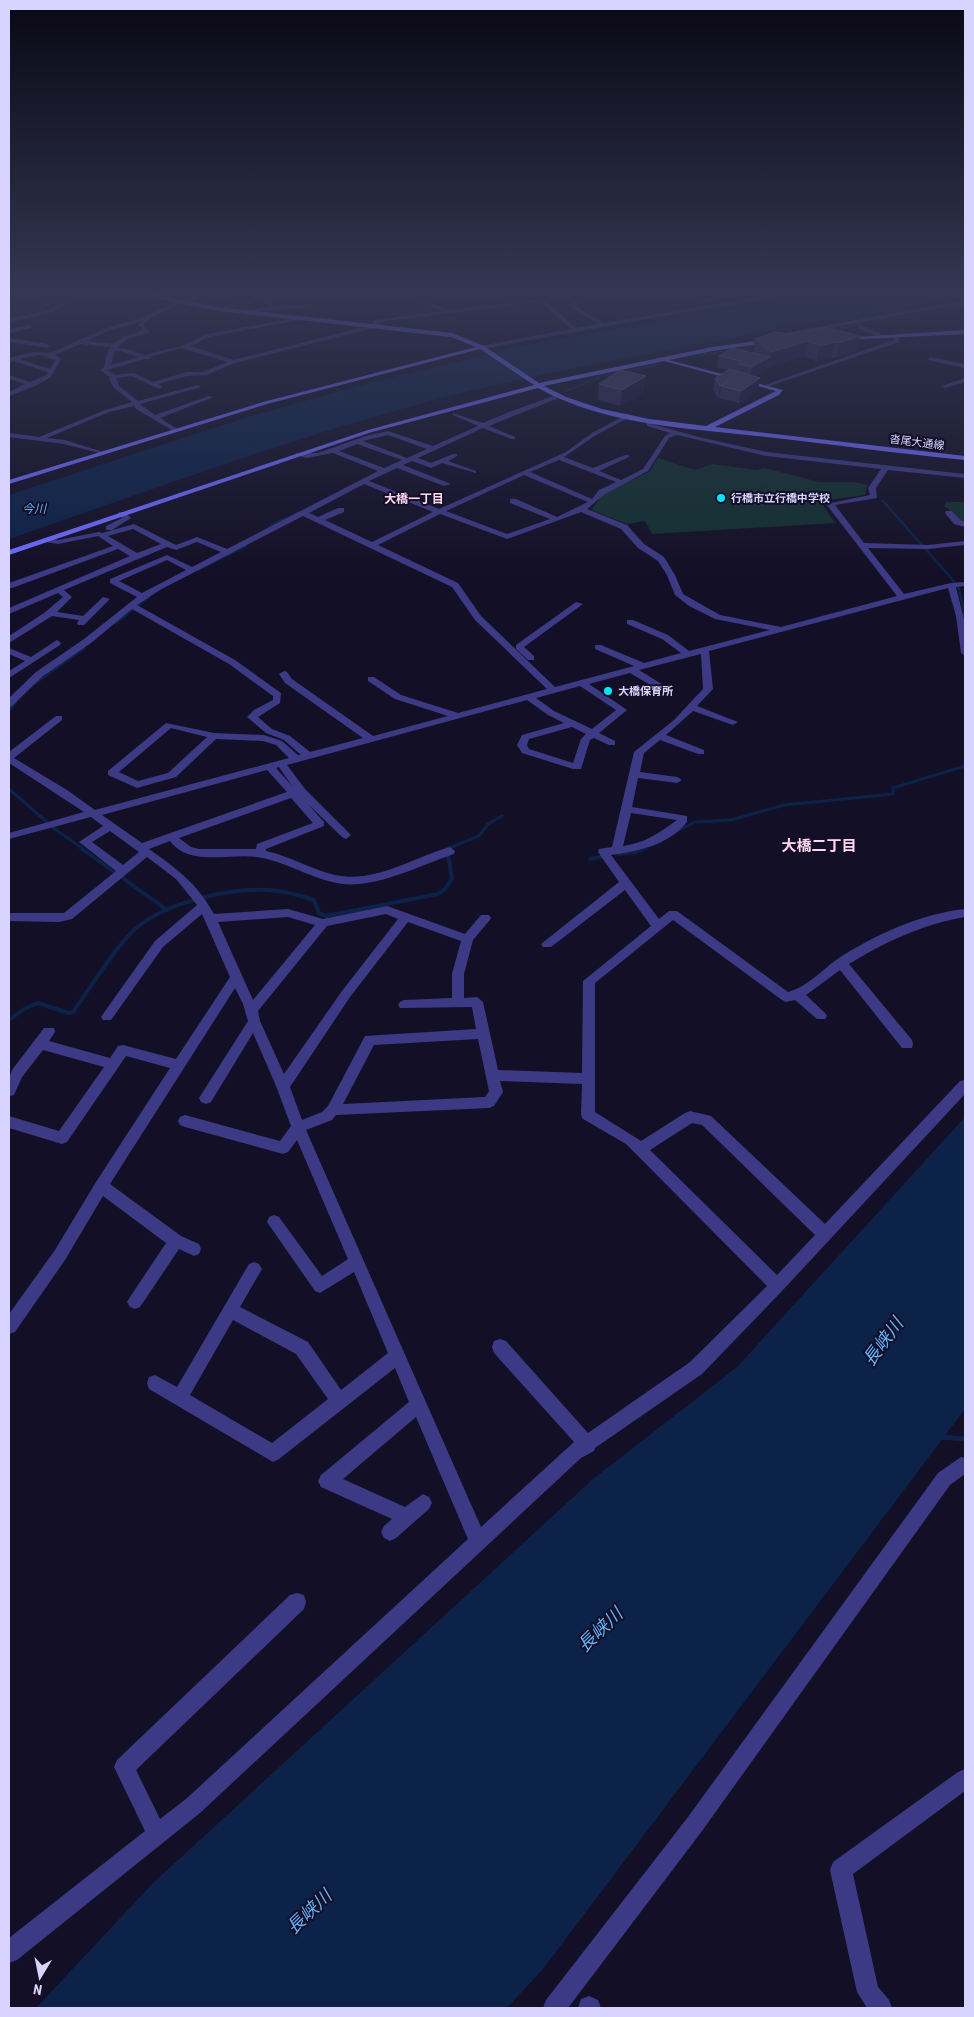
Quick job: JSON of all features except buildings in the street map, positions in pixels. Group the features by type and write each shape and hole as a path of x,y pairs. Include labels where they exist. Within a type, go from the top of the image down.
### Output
{"street":[{"path":"115,384 154,418 175,430"},
{"path":"153,384 171,394"},
{"path":"9,482 175,430 331,384"},
{"path":"9,554 370,430 537,384"},
{"name":"沓尾大通線","path":"537,384 558,396 649,421 965,458"},
{"path":"707,428 780,392 780,390 764,384"},
{"path":"953,384 947,386 963,392"},
{"path":"9,394 33,385"},
{"path":"41,438 107,411 198,387"},
{"path":"9,704 25,685 99,632 141,596 304,513 362,481 483,425 558,396"},
{"path":"154,418 211,397"},
{"path":"455,414 513,438"},
{"path":"373,545 523,472 575,449 594,434 628,416"},
{"path":"649,421 649,424 676,433 766,454 965,476"},
{"path":"298,454 307,456 333,451 387,433 432,448"},
{"path":"362,481 386,493 475,522 507,537 554,518 583,510 602,492 646,470 667,438 676,433"},
{"path":"9,435 74,444 101,453"},
{"path":"359,442 431,466 455,455"},
{"path":"333,451 384,471"},
{"path":"558,457 621,482"},
{"path":"593,471 625,459"},
{"path":"442,461 474,472"},
{"path":"397,465 447,484"},
{"path":"885,468 872,488 874,496 830,504 902,597"},
{"path":"523,472 593,502"},
{"path":"513,501 554,518"},
{"path":"318,520 341,510"},
{"path":"583,510 624,527 642,546 661,559 671,575 679,595 692,604 718,617 781,630"},
{"path":"304,513 455,585 478,618 559,689"},
{"path":"949,513 957,522 965,526"},
{"path":"101,535 127,518 122,514"},
{"path":"48,540 58,542 101,535 134,526 176,548 197,539 228,552"},
{"path":"101,535 136,556"},
{"path":"861,545 928,547 965,543"},
{"path":"9,611 166,544"},
{"path":"9,586 119,546"},
{"path":"141,596 113,581 167,557 192,570"},
{"path":"9,836 688,656 902,597 951,585 965,584"},
{"path":"951,585 960,616 965,653"},
{"path":"9,640 51,613 68,596 58,589"},
{"path":"51,613 83,621 106,599"},
{"path":"559,689 519,647 579,604"},
{"path":"132,605 232,662 278,695 277,701 256,712 252,717 270,732 287,738 308,756"},
{"path":"630,622 665,637 688,656"},
{"path":"9,675 57,643"},
{"path":"598,647 645,667"},
{"path":"9,651 31,660"},
{"path":"617,850 640,752 691,707 708,688 705,651"},
{"path":"632,670 670,693"},
{"path":"284,674 288,681 371,739"},
{"path":"371,679 398,696 459,716"},
{"path":"572,724 525,737 522,745 526,751 577,767 586,739 622,710 582,684"},
{"path":"529,697 572,724 612,743"},
{"path":"691,707 732,722"},
{"path":"59,718 9,758 63,792 180,876 192,887 204,906 211,918 283,1086 298,1127 358,1261 478,1541"},
{"path":"214,736 172,775 137,786 112,773 169,725 214,736 264,738 278,743 296,759"},
{"path":"659,736 701,752"},
{"path":"281,763 302,791 346,835"},
{"path":"262,854 261,846 320,824 268,766"},
{"path":"634,774 677,780"},
{"path":"9,917 59,918 68,916 123,870 143,850 172,836 292,794"},
{"path":"626,809 683,818 682,822 656,840 640,847 603,852 658,927"},
{"path":"110,826 84,842 123,870"},
{"path":"172,836 184,850 194,853 241,852 262,854 280,858 333,880 353,881 376,877 450,851"},
{"path":"547,944 626,884"},
{"path":"108,1017 159,944 204,906"},
{"path":"211,918 288,913 323,923 387,910 467,939"},
{"path":"777,1286 631,1140 588,1115 589,981 673,914 786,996 798,995 841,963 868,947 936,918 965,913"},
{"path":"283,1086 346,994 406,917"},
{"path":"458,1001 458,974 467,939 485,918"},
{"path":"206,1098 253,1016 323,923"},
{"path":"841,963 907,1044"},
{"path":"9,1326 60,1255 101,1186 236,977"},
{"path":"798,995 821,1016"},
{"path":"333,1110 489,1102 496,1092 478,1002 458,1001 404,1005"},
{"path":"9,1091 18,1074 49,1032"},
{"path":"185,1121 284,1148 298,1127 327,1116 333,1110 370,1040 484,1034"},
{"path":"40,1044 114,1064"},
{"path":"9,1122 62,1138 123,1050 178,1065"},
{"path":"493,1076 587,1079"},
{"path":"9,1952 193,1806 575,1452 588,1445 696,1368 777,1286 965,1085"},
{"path":"640,1149 690,1117 706,1120 825,1234"},
{"path":"101,1186 176,1241 194,1249"},
{"path":"274,1222 320,1286 358,1261"},
{"path":"135,1302 176,1241"},
{"path":"180,1397 254,1269"},
{"path":"230,1310 302,1348 339,1401"},
{"path":"500,1347 588,1445"},
{"path":"155,1383 273,1453 398,1356"},
{"path":"408,1516 327,1481 419,1404"},
{"path":"554,2008 695,1824 944,1479 961,1466 965,1466"},
{"path":"390,1532 423,1503"},
{"path":"157,1834 124,1767 297,1602"},
{"path":"881,2008 868,1992 841,1870 965,1779"}],"green space":[{"name":"行橋市立行橋中学校","path":"658,458 695,470 712,464 757,470 765,468 819,482 853,482 867,485 865,495 820,501 835,523 652,534 645,521 627,524 591,510 604,493 649,472"},
{"path":"947,502 965,502 965,523 958,520 955,514 945,507"}],"water":[{"name":"今川","path":"366,384 501,384 423,403 266,450 9,539 9,495 244,418"},
{"name":"長峡川","path":"965,1117 965,1409 543,1969 507,2008 36,2008 153,1883 593,1479 737,1367"}],"waterway":[{"path":"566,391 583,384"},
{"path":"883,501 952,579 959,589 965,616"},
{"path":"267,530 273,524 298,513"},
{"path":"198,570 246,546"},
{"path":"124,616 149,597"},
{"path":"115,623 126,615"},
{"path":"35,683 84,648"},
{"path":"9,711 17,700"},
{"path":"677,831 695,822 731,820 784,805 893,794 893,788 965,766"},
{"path":"9,789 55,829 83,849"},
{"path":"447,849 479,836 488,824 502,816"},
{"path":"642,849 661,841"},
{"path":"81,848 167,910"},
{"path":"618,854 636,852 645,848"},
{"path":"167,910 215,895 252,890 269,890 281,891 314,900 319,913 326,916 438,894 446,888 452,878 447,849"},
{"path":"590,859 606,856"},
{"path":"9,1020 24,1009 38,1003 68,1013 73,1012 107,962 130,934 143,923 167,910"},
{"path":"940,1437 965,1439"}],"place":[{"name":"行橋市立行橋中学校","path":"721,498"},
{"name":"大橋保育所","path":"608,691"}],"district":[{"name":"大橋一丁目","path":"414,499"},
{"name":"大橋二丁目","path":"819,846"}]}
